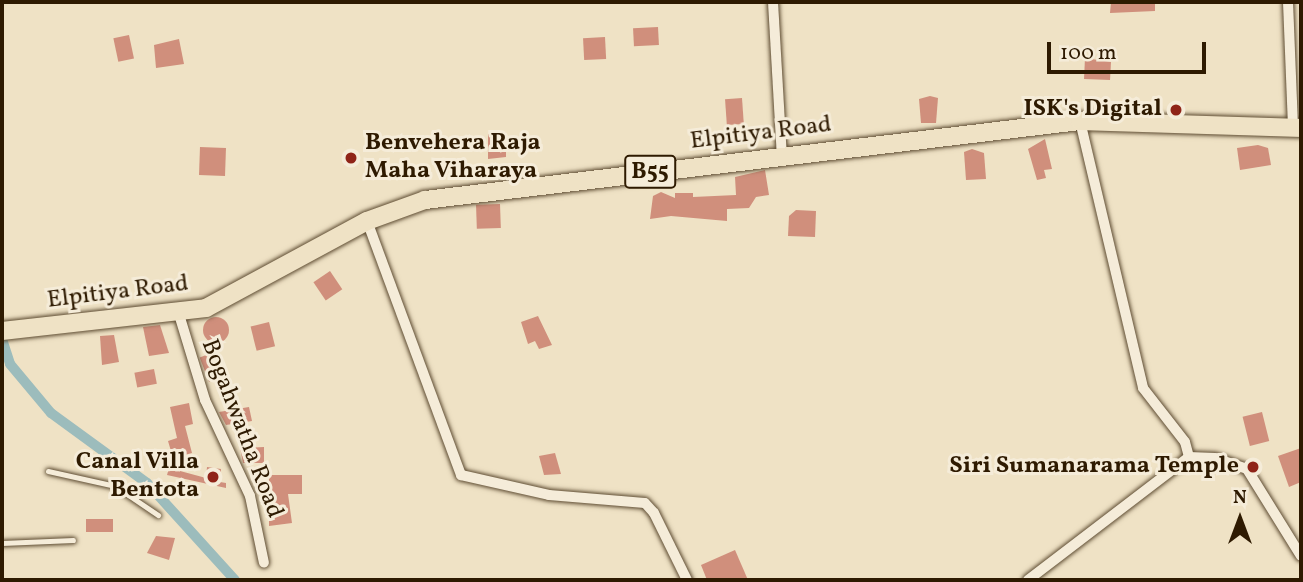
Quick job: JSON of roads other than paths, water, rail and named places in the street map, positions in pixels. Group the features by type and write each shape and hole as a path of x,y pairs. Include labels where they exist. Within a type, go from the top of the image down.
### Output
{"main road":[{"name":"Elpitiya Road","path":"2,331 206,308 367,221 425,200 1080,121 1297,128"}],"street":[{"path":"773,2 782,157"},
{"path":"1288,2 1297,128"},
{"path":"1080,121 1143,388 1185,442 1189,457"},
{"path":"367,221 461,475 549,495 645,503 654,513 687,580"},
{"name":"Bogahwatha Road","path":"178,311 205,400 250,496 264,563"},
{"path":"1028,580 1189,457 1215,458 1247,469 1301,556"}],"lane":[{"path":"48,471 115,486 158,515"},
{"path":"2,543 74,540"}],"waterway":[{"path":"2,339 10,364 51,413 147,483 235,580"}],"place":[{"name":"ISK's Digital","path":"1176,110"},
{"name":"Benvehera Raja Maha Viharaya","path":"351,158"},
{"name":"Siri Sumanarama Temple","path":"1253,467"},
{"name":"Canal Villa Bentota","path":"213,477"}]}
